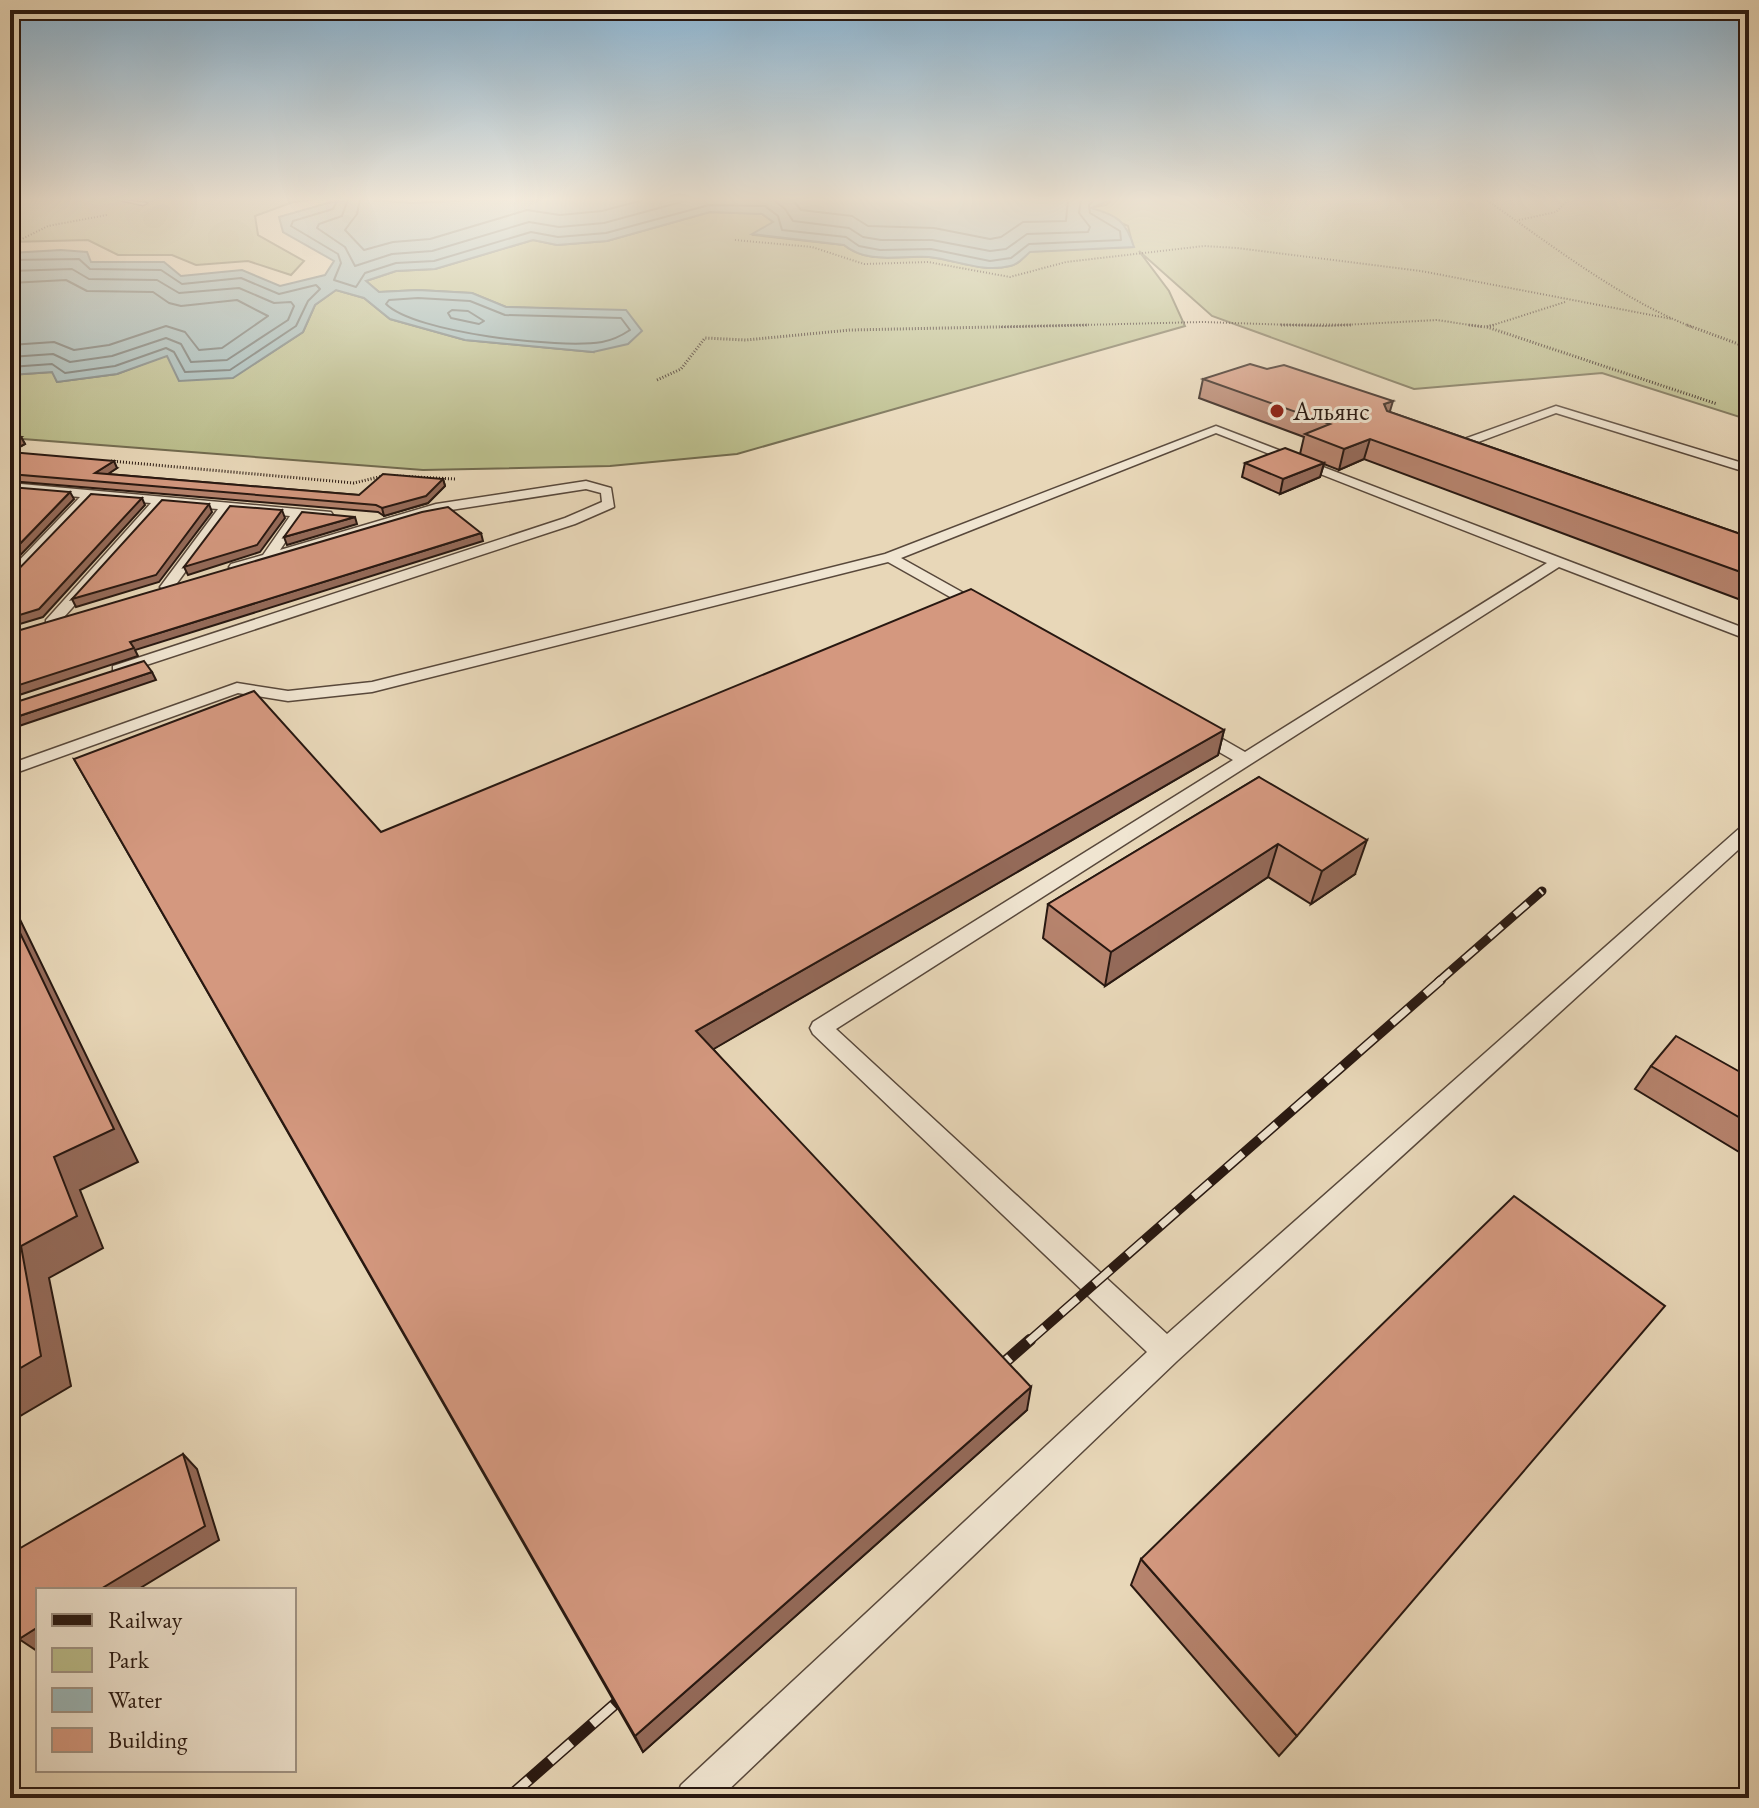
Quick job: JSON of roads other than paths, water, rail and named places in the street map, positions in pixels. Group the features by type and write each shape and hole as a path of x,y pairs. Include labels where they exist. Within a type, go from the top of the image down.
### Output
{"lane":[{"path":"1463,452 1448,447 1556,409 1749,469"},
{"path":"10,770 237,688 288,696 372,687 890,557 1216,429 1749,635"},
{"path":"98,676 570,521 609,504 607,491 586,485 478,501 390,520 225,570"},
{"path":"13,491 90,494 345,516"},
{"path":"10,578 90,494"},
{"path":"80,614 44,625 161,500"},
{"path":"196,579 160,590 227,506"},
{"path":"268,557 299,512"},
{"path":"360,518 390,520"},
{"path":"890,557 1000,619"},
{"path":"1167,1352 821,1028 1558,562"},
{"path":"1191,728 1246,760"},
{"path":"694,1798 1167,1352 1749,830"}],"water":[{"path":"10,283 274,283 280,286 369,283 379,292 418,290 472,293 506,307 626,310 642,331 628,344 593,352 465,340 390,319 364,298 336,290 315,305 303,332 233,378 179,381 167,356 117,374 57,382 52,372 10,375"}],"railway":[{"path":"1438,982 1542,891"},
{"path":"1028,1342 1441,980"},
{"path":"989,1376 1030,1340"},
{"path":"508,1798 631,1690"}],"place":[{"name":"Альянс","path":"1277,411"}]}
